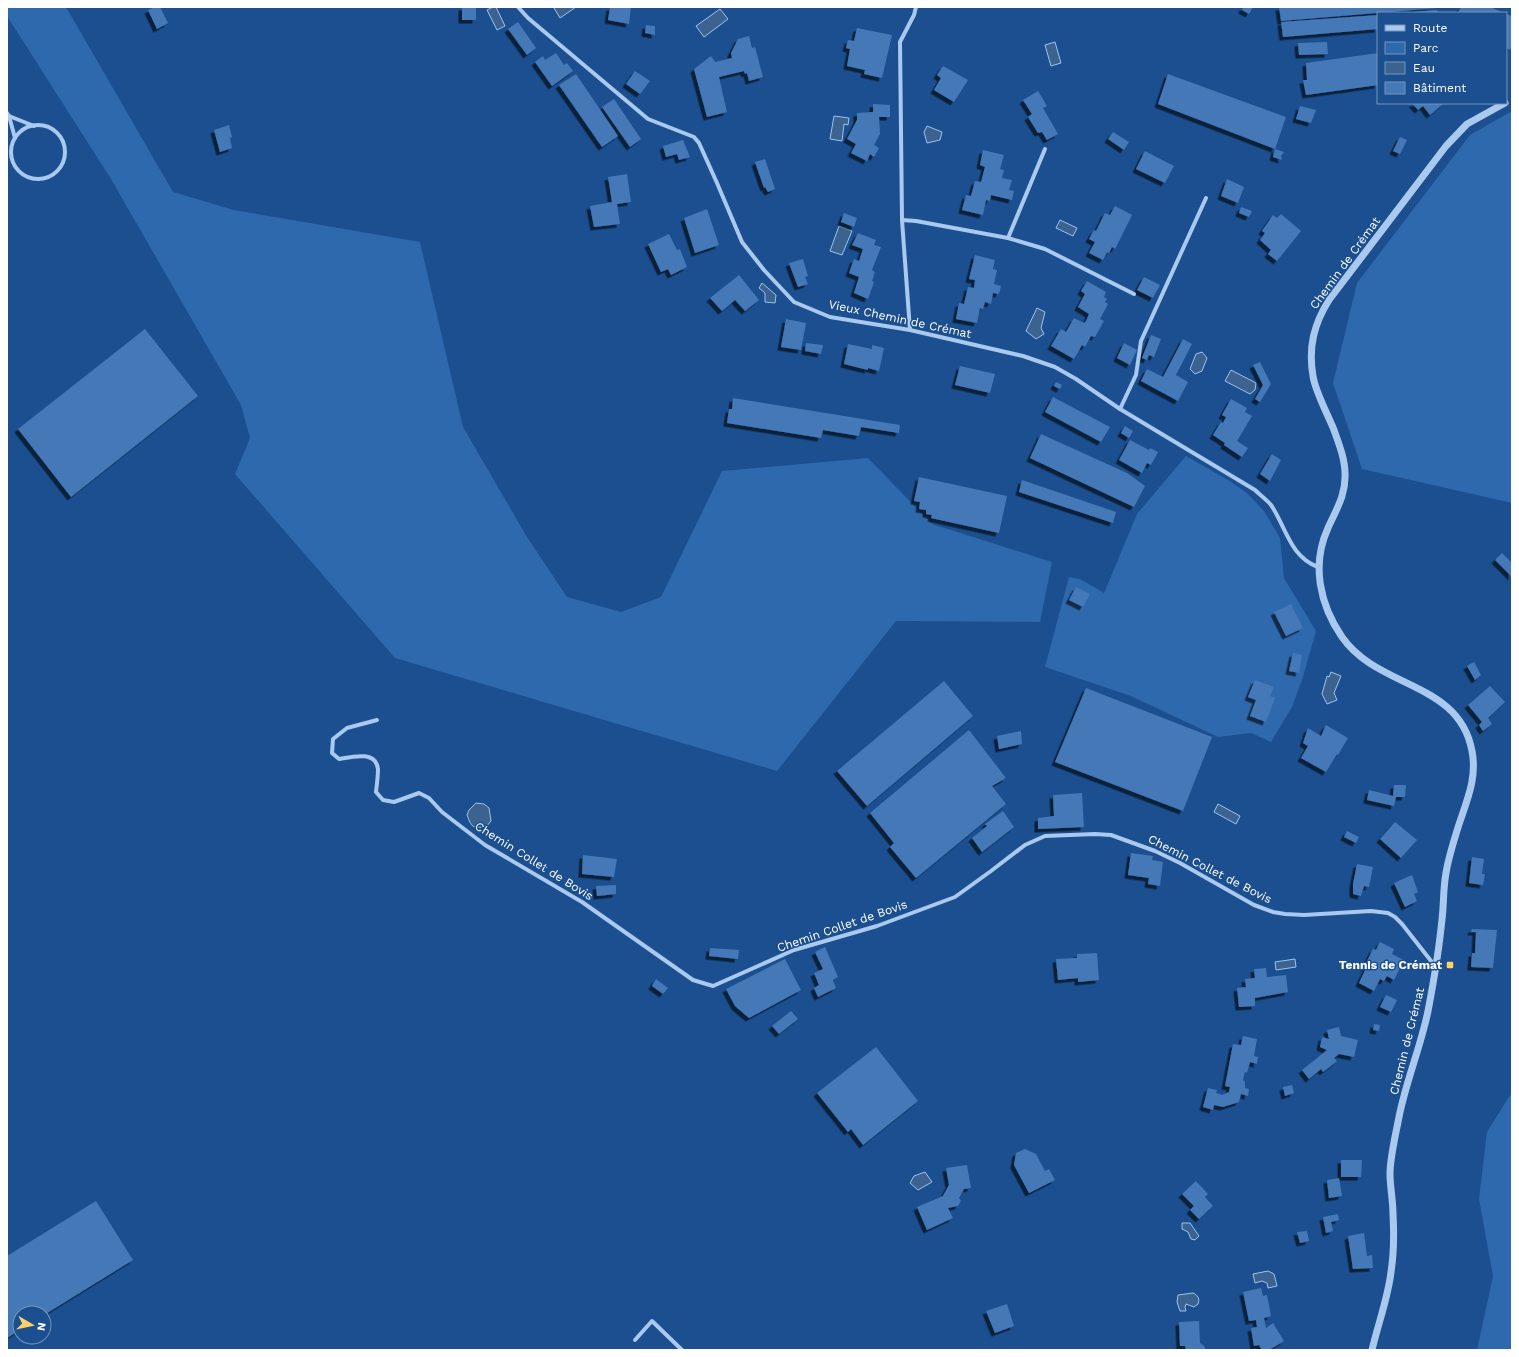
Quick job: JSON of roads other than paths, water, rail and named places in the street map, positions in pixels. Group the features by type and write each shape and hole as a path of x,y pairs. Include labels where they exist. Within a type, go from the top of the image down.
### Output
{"street":[{"name":"Vieux Chemin de Crémat","path":"518,7 528,18 648,119 694,137 699,143 718,183 742,242 764,270 794,302 830,318 910,330 1023,356 1055,367 1076,379 1120,409 1256,490 1270,505 1292,546 1310,564 1318,567"},
{"path":"910,330 902,220 900,42 914,15 916,7"},
{"name":"Chemin de Crémat","path":"1372,1350 1392,1271 1393,1215 1390,1171 1399,1116 1427,1015 1436,967 1446,874 1455,834 1470,793 1474,768 1472,749 1467,731 1456,715 1444,703 1428,693 1377,669 1360,657 1344,641 1334,625 1322,598 1318,567 1321,544 1341,502 1345,478 1341,449 1313,378 1311,347 1314,329 1319,315 1329,300 1446,146 1467,124 1504,104"},
{"path":"8,114 34,126"},
{"path":"8,114 15,138"},
{"path":"34,126 42,126 53,130 62,138 65,146 63,162 59,169 54,175 46,178 30,178 23,174 17,169 11,154 15,138 26,128 34,126"},
{"path":"1008,238 1045,149"},
{"path":"1120,409 1136,375 1141,341 1206,198"},
{"path":"902,220 916,221 1008,238 1050,251 1134,294"},
{"name":"Chemin Collet de Bovis","path":"377,720 347,728 333,739 332,753 339,759 363,755 372,758 378,767 376,792 383,800 394,802 419,793 429,798 442,812 485,845 582,902 693,980 713,986 794,950 877,926 955,897 1025,845 1045,836 1082,834 1111,835 1155,851 1180,863 1254,905 1273,912 1304,915 1371,911 1388,913 1402,924 1436,967"},
{"path":"635,1340 652,1321 682,1350"}],"water":[{"path":"496,7 505,26 497,30 487,10"},
{"path":"576,7 560,18 554,8"},
{"path":"720,9 728,19 704,37 696,26"},
{"path":"1055,42 1061,63 1051,66 1045,45"},
{"path":"834,116 849,118 848,125 844,124 842,141 830,139"},
{"path":"927,126 942,132 940,140 927,143 924,132"},
{"path":"1060,220 1077,228 1073,236 1056,228"},
{"path":"839,226 852,231 842,255 830,251"},
{"path":"762,283 776,295 775,303 765,302 765,293 759,288"},
{"path":"1037,308 1045,312 1041,328 1044,334 1036,339 1026,331"},
{"path":"1202,352 1207,358 1202,371 1195,374 1190,369 1196,354"},
{"path":"1231,370 1256,383 1255,390 1250,394 1225,381"},
{"path":"1331,672 1341,676 1334,693 1337,700 1327,704 1322,694 1327,676 1329,677"},
{"path":"476,803 484,804 489,808 491,821 486,827 473,826 467,815 469,810"},
{"path":"1218,804 1240,816 1236,824 1214,812"},
{"path":"1295,959 1296,967 1276,970 1275,962"},
{"path":"925,1172 932,1182 918,1190 910,1183 914,1176"},
{"path":"1182,1223 1190,1223 1199,1236 1195,1240 1191,1239 1188,1232 1182,1229"},
{"path":"1268,1271 1274,1274 1277,1286 1268,1288 1267,1283 1262,1281 1255,1283 1253,1274"},
{"path":"1193,1293 1198,1297 1198,1304 1194,1307 1186,1304 1186,1311 1180,1311 1177,1302 1178,1295"}],"place":[{"name":"Tennis de Crémat","path":"1450,965"}]}
